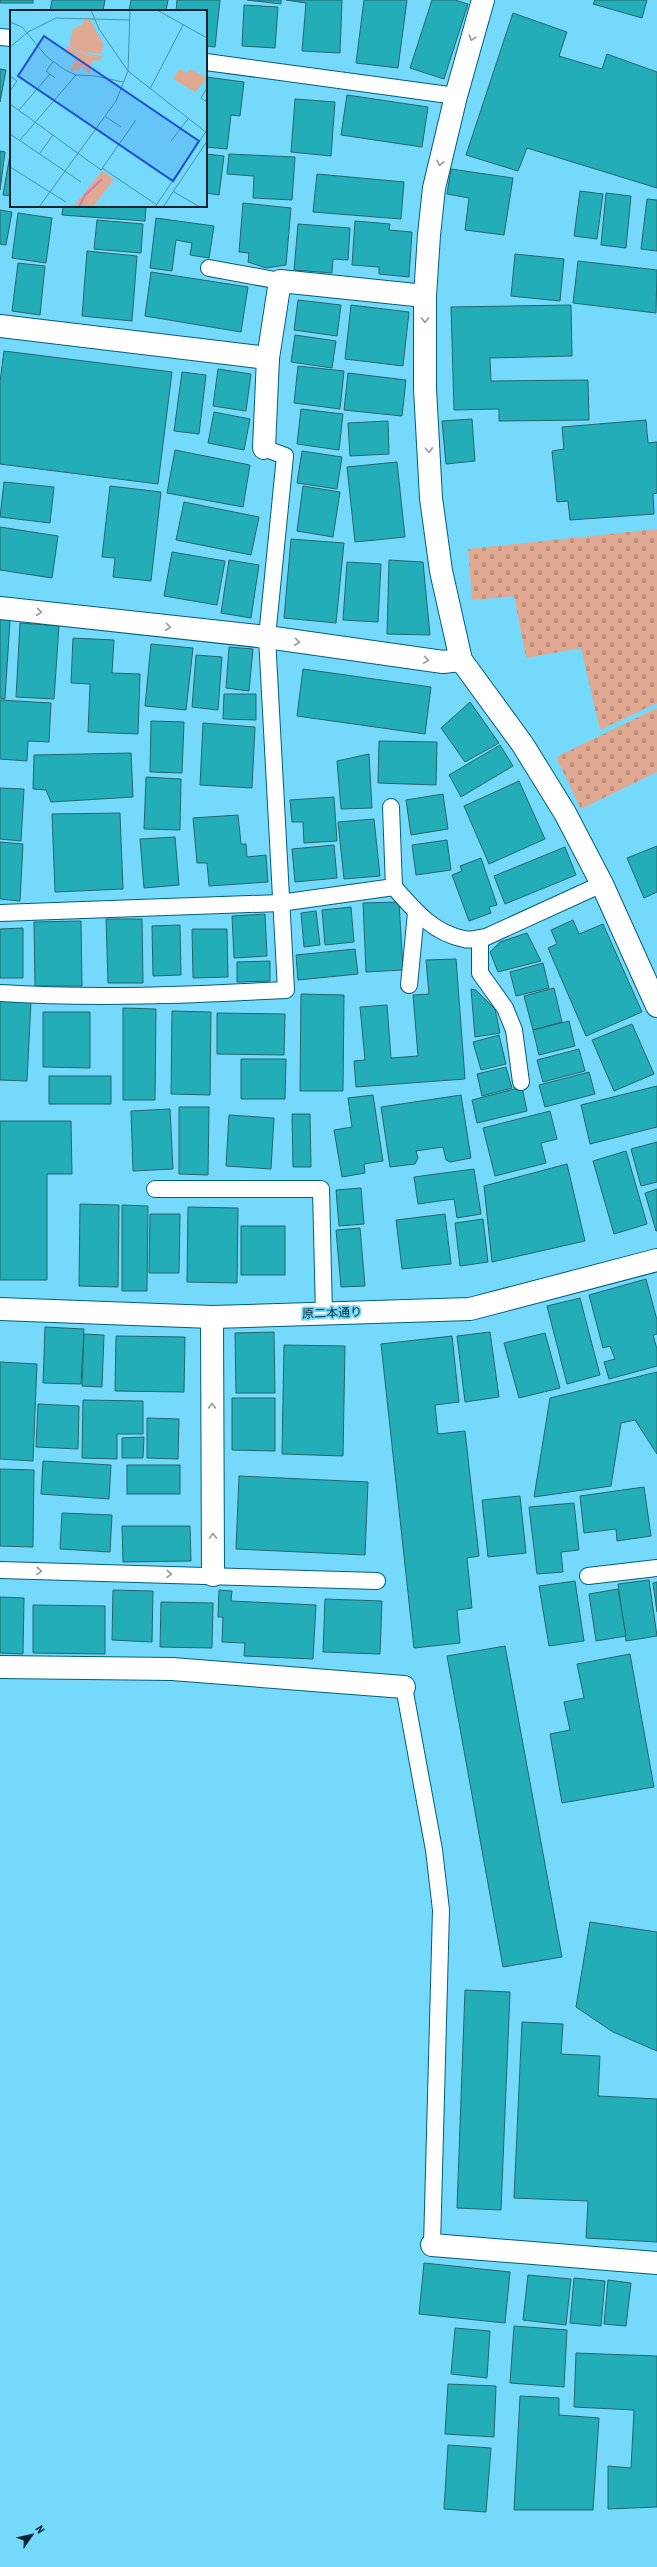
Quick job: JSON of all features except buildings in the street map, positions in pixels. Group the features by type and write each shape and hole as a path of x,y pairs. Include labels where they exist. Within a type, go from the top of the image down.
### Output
{"street":[{"path":"483,0 456,96 434,188 425,296 425,389 431,498 441,571 461,660 523,745 565,814 602,884 657,1006"},
{"path":"264,448 268,358 280,281 425,296"},
{"path":"0,326 268,358"},
{"path":"0,608 267,637 443,662 461,660"},
{"name":"原二本通り","path":"0,1309 212,1317 470,1309 657,1260"},
{"path":"212,1317 213,1575"},
{"path":"0,1667 172,1669 404,1687"},
{"path":"432,2245 657,2263"}],"lane":[{"path":"0,36 10,38"},
{"path":"207,62 456,96"},
{"path":"210,268 280,281"},
{"path":"0,993 61,997 172,996 286,990 280,903 267,637 284,456 264,448"},
{"path":"391,807 394,887 416,913 440,931 466,940 486,937 602,884"},
{"path":"0,914 280,903 394,887"},
{"path":"409,985 416,913"},
{"path":"480,938 480,973 504,1008 514,1030 521,1082"},
{"path":"155,1189 321,1189 324,1314"},
{"path":"588,1576 657,1568"},
{"path":"0,1570 213,1575 377,1581"},
{"path":"404,1687 434,1850 441,1910 432,2245"}],"green space":[{"path":"657,529 657,703 600,730 581,648 526,658 514,596 472,600 468,549"},
{"path":"657,708 657,772 581,809 556,757"}]}
